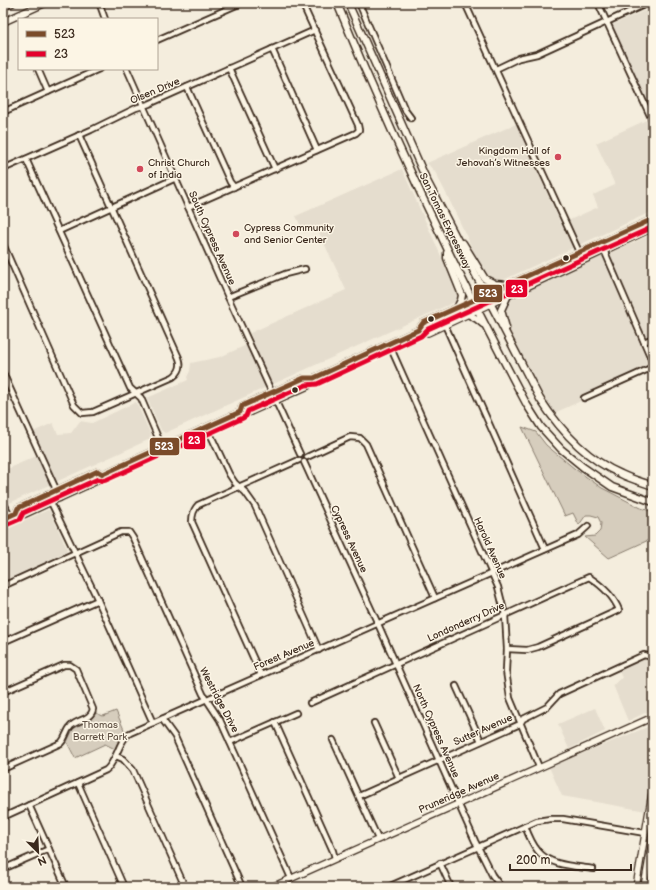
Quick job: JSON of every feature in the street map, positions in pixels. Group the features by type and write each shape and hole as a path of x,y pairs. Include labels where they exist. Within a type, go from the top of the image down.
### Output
{"highway":[{"path":"3,7 12,3"},
{"path":"3,22 45,3"},
{"name":"San Tomas Expressway","path":"336,3 416,187 527,405 541,427 560,449 583,468 612,487 653,502"},
{"name":"San Tomas Expressway","path":"348,3 427,181 540,399 552,418 571,439 591,457 620,474 653,486"},
{"path":"455,234 467,249 485,279 495,284 507,285"},
{"path":"446,247 448,258 462,295 462,300 457,308"},
{"path":"508,296 501,310 516,354"},
{"path":"468,314 477,319 488,330"}],"main road":[{"path":"240,412 242,406 304,378 314,378 389,344 418,330 423,323 653,219"},
{"path":"418,330 428,333 653,228"},
{"path":"604,250 605,246 611,242 613,237"},
{"path":"572,265 578,257 579,252"},
{"path":"16,513 23,515 101,479 103,474 162,447 240,412 246,414 276,401 308,386 314,378"},
{"path":"3,519 16,513 18,508 98,471 103,474"},
{"name":"Pruneridge Avenue","path":"272,887 653,717"},
{"path":"642,722 653,723"},
{"path":"636,887 653,787"},
{"path":"644,887 653,837"}],"street":[{"path":"158,40 241,3"},
{"path":"188,207 356,133 359,130 302,3"},
{"path":"359,3 405,110 411,118"},
{"path":"465,3 579,252"},
{"path":"598,3 653,122"},
{"path":"496,69 519,58 537,54 648,3"},
{"path":"100,4 105,18"},
{"name":"Olsen Drive","path":"3,169 107,121 315,30"},
{"path":"272,49 317,150"},
{"path":"229,68 275,169"},
{"path":"38,70 48,92"},
{"path":"3,112 97,70"},
{"name":"South Cypress Avenue","path":"126,70 272,392"},
{"path":"187,87 230,182 234,187"},
{"path":"3,244 74,404 82,413 94,412 173,377 180,369 179,358 79,135"},
{"path":"26,159 130,388 141,398 162,447"},
{"path":"59,230 176,178"},
{"path":"604,250 653,363"},
{"path":"228,297 284,274 305,269"},
{"path":"444,325 545,549"},
{"path":"644,342 653,338"},
{"name":"Harold Avenue","path":"389,344 492,572 505,615 507,649 506,671 510,698 539,767"},
{"path":"584,398 653,367"},
{"path":"3,373 60,498"},
{"path":"272,392 300,454 299,460"},
{"path":"207,427 229,474 251,498 319,650"},
{"path":"261,675 192,522 193,512 198,506 240,486 299,460 304,462 307,457 350,436 360,438 366,444 435,598"},
{"path":"300,454 305,454 307,457"},
{"name":"Cypress Avenue","path":"304,462 378,624"},
{"path":"47,494 98,600 153,723"},
{"path":"3,501 10,516"},
{"name":"Forest Avenue","path":"3,817 106,770 112,764 126,736 578,535 588,526"},
{"name":"Westridge Drive","path":"75,554 121,532 129,532 203,694 220,720 292,878"},
{"path":"3,586 75,554"},
{"name":"Londonderry Drive","path":"310,703 589,577 607,592 619,610 538,647 527,650 507,649"},
{"path":"3,642 98,600"},
{"name":"North Cypress Avenue","path":"378,624 478,847 500,887"},
{"name":"Sutter Avenue","path":"358,796 520,724 523,719 547,707 559,694 644,655 653,657"},
{"path":"3,692 64,665 70,665 76,669 93,709 90,716 70,726 65,739 61,743 3,769"},
{"path":"456,686 481,741"},
{"path":"230,742 296,713"},
{"path":"162,719 175,737 242,887"},
{"path":"275,722 330,842 335,858"},
{"path":"374,722 399,778"},
{"path":"334,740 378,839"},
{"path":"116,756 123,759 133,770 185,887"},
{"path":"78,783 124,887"},
{"path":"29,805 66,887"},
{"path":"388,887 537,821 563,819 645,833"},
{"path":"525,826 537,851 545,858 553,862 594,869"},
{"path":"3,869 49,849"},
{"path":"440,863 451,887"}],"shaded area":[{"path":"653,7 653,114 612,25"},
{"path":"653,117 653,211 490,286 447,195 435,172 427,163 516,124 561,224 598,207 593,195 615,185 596,143"},
{"path":"402,169 459,296 457,301 165,433 161,430 147,398 188,380 187,377 190,371 191,363 220,357 253,342 250,333 346,290 317,228 304,233 296,216"},
{"path":"653,234 653,368 550,415 492,304"},
{"path":"136,402 151,435 148,440 3,506 3,471 43,453 33,432 53,423 58,434 71,433 80,421 92,423"},
{"path":"48,510 50,511 67,549 66,552 3,581 3,530"},
{"path":"653,655 653,709 628,721 613,685 622,678 618,669"},
{"path":"595,708 605,731 569,749 558,724"},
{"path":"653,726 653,765 646,811 562,796 549,767"}],"green space":[{"path":"522,427 536,432 546,445 575,469 602,488 641,508 653,512 653,538 609,558 585,537 595,536 600,531 601,523 598,517 586,515 579,525 573,513 565,516"},
{"name":"Thomas Barrett Park","path":"116,711 125,732 115,749 105,744 75,758 67,742 73,729 91,719 96,713 103,716"}],"transit line":[{"name":"523","path":"3,519 16,513 18,508 98,471 103,474 240,412 242,406 304,378 314,378 418,330 423,323 653,219"},
{"name":"23","path":"6,525 20,519 23,513 98,479 102,481 106,480 243,418 246,416 248,411 306,385 317,384 421,336 428,329 653,227"}],"place":[{"name":"Kingdom Hall of Jehovah’s Witnesses","path":"558,157"},
{"name":"Christ Church of India","path":"140,169"},
{"name":"Cypress Community and Senior Center","path":"236,234"}]}
